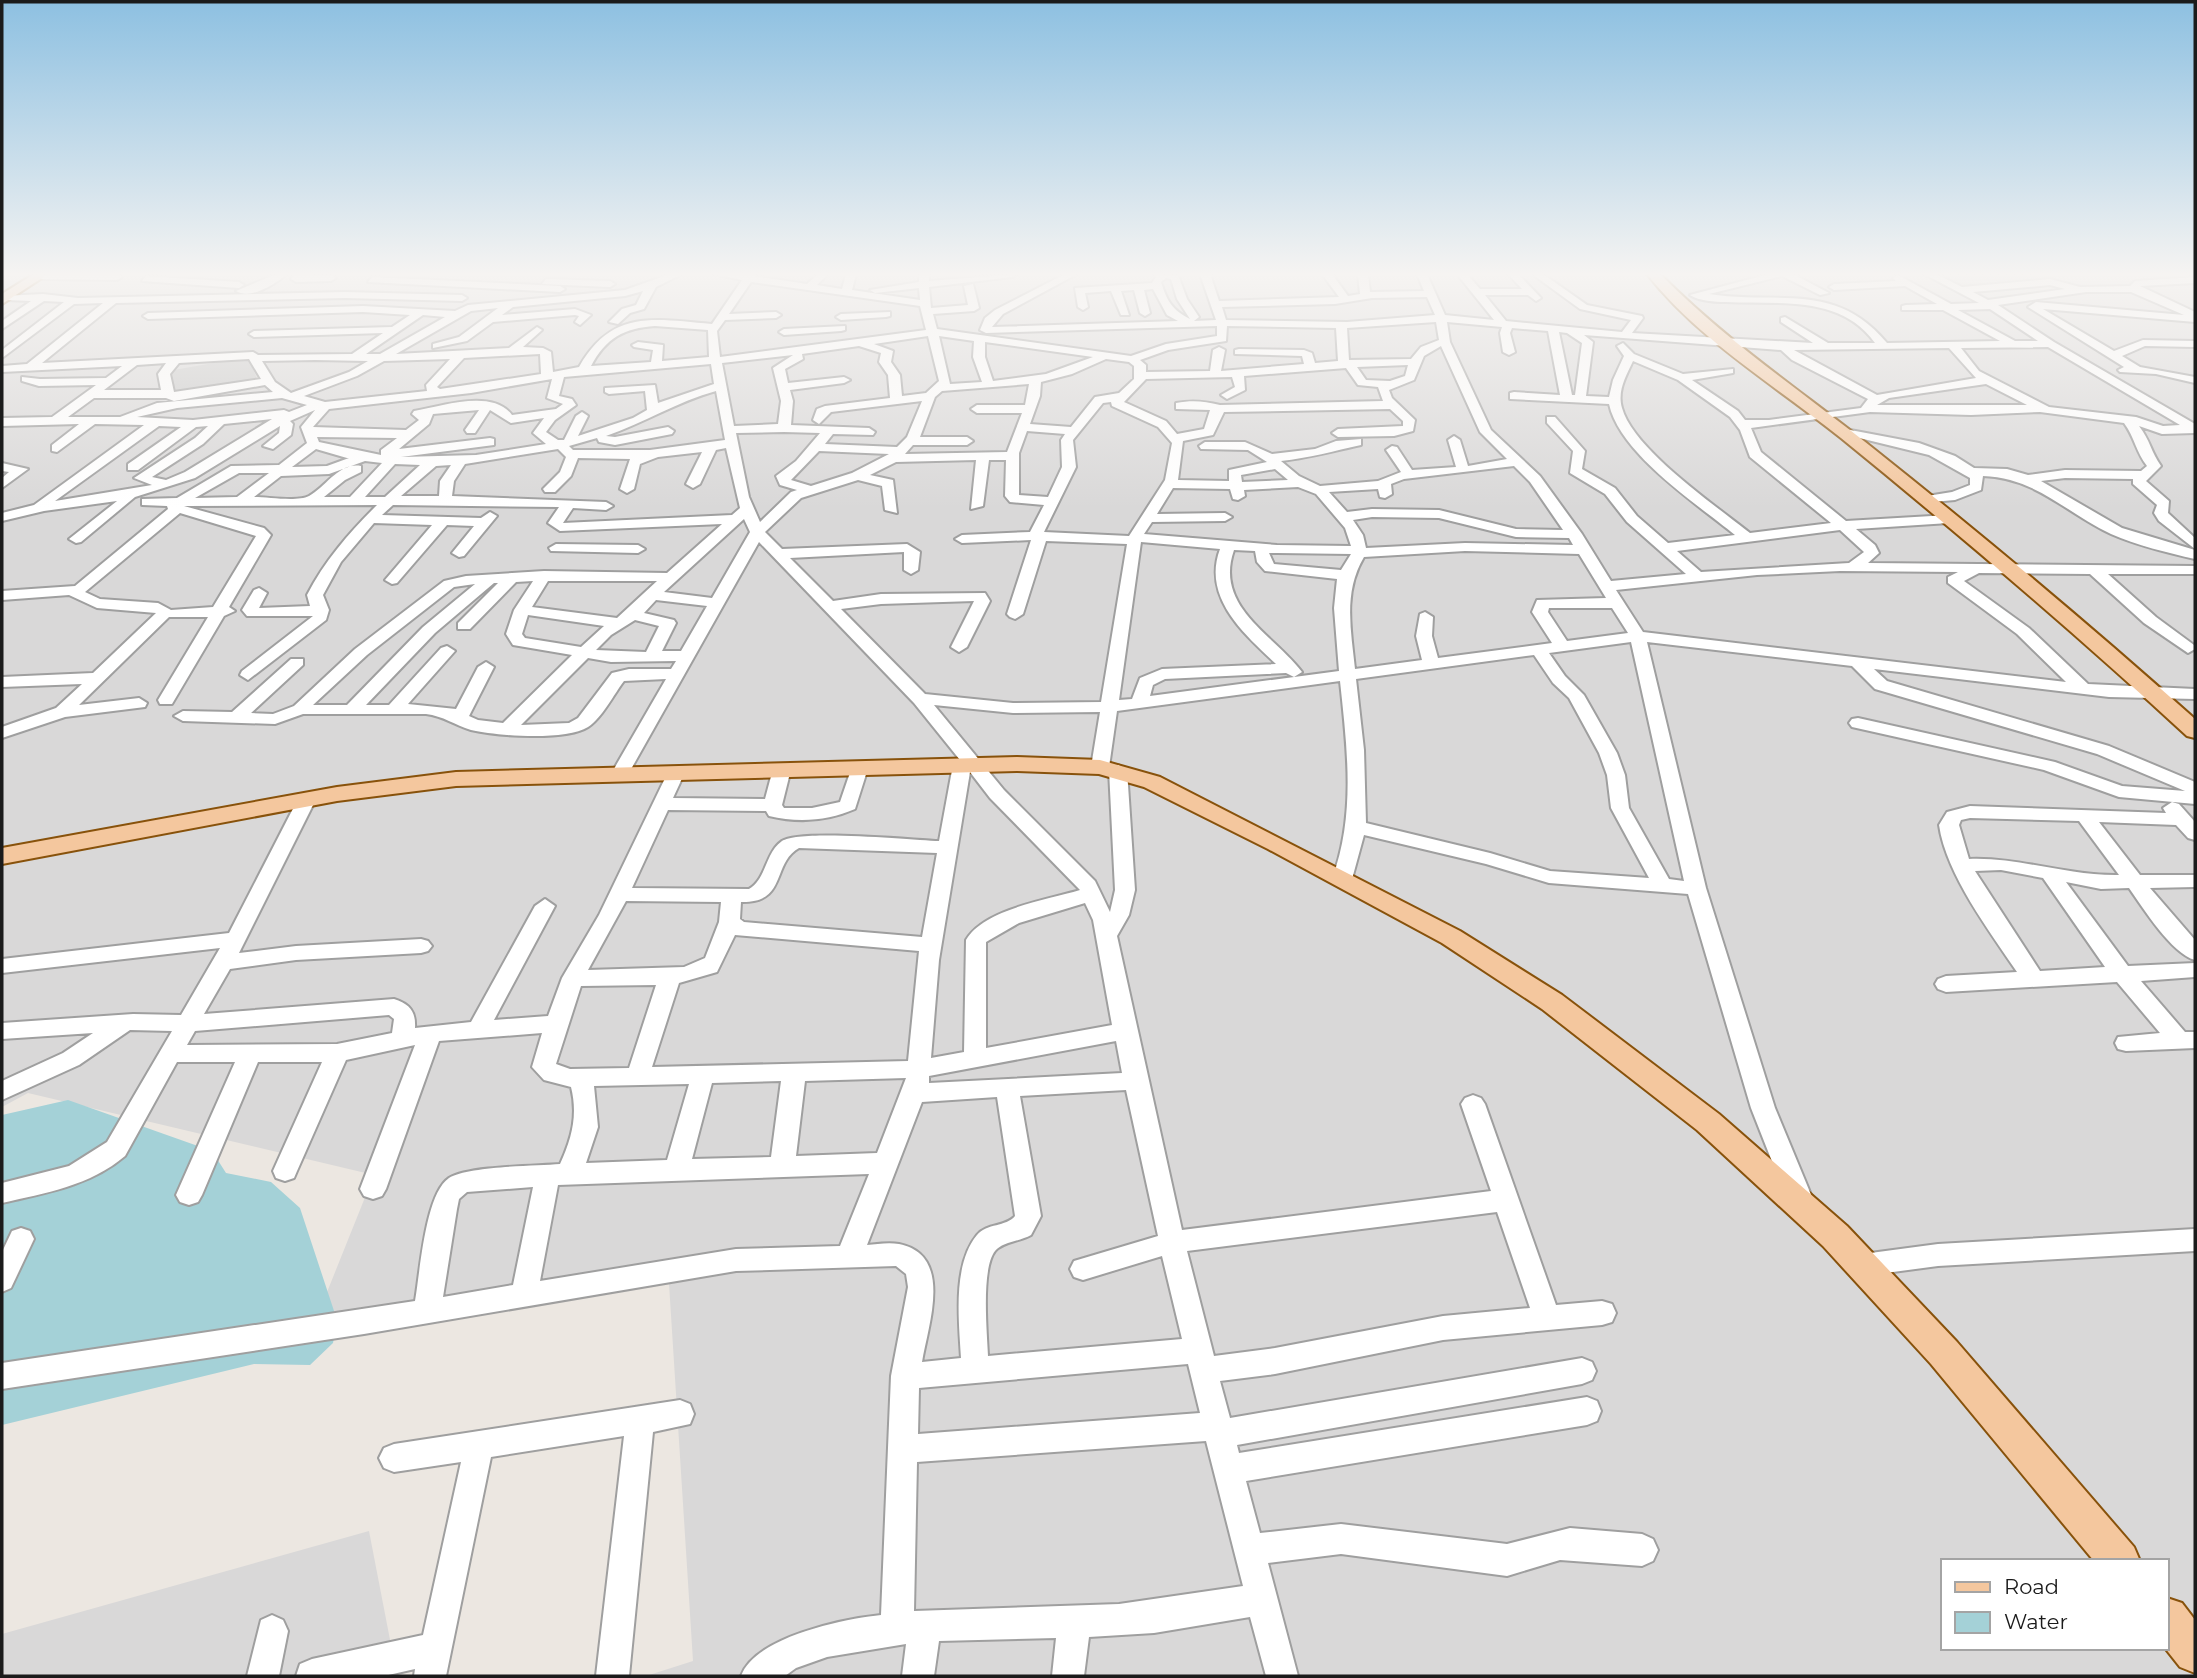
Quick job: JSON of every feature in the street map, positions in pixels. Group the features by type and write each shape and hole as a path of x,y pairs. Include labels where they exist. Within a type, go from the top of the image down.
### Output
{"main road":[{"path":"1737,352 1845,433 1949,519 2195,732"},
{"path":"2,856 307,799 456,779 967,765 1109,769 1184,796 1478,953 1552,1002 1708,1122 1803,1205 1863,1265 1944,1353 2118,1559"},
{"path":"2169,1620 2195,1651"}],"street":[{"path":"28,373 52,352"},
{"path":"252,352 252,356 285,395"},
{"path":"306,356 310,352"},
{"path":"123,420 141,409 186,408 285,395 362,352"},
{"path":"2,422 219,422 285,395 353,374 389,352"},
{"path":"416,357 427,352"},
{"path":"2,383 46,367 252,356 416,357 470,352"},
{"path":"534,352 546,353 553,374 553,398 568,401 570,405 558,412 539,433 561,443 566,453 573,455 673,452 711,447 729,436 784,428 869,432"},
{"path":"583,370 593,352"},
{"path":"656,364 658,352"},
{"path":"714,352 740,514 920,699 967,765 1091,894 1103,920 1136,1082 1173,1242 1228,1471 1282,1676"},
{"path":"715,366 796,352"},
{"path":"886,352 885,362 894,375 896,398"},
{"path":"901,450 935,392 945,382 937,352"},
{"path":"980,352 989,385"},
{"path":"1096,352 1107,354"},
{"path":"1106,936 1119,915 1125,890 1109,769 1108,706 1134,539 1169,484 1178,443 1162,424 1119,405 1116,400 1131,388 1141,375 1140,365 1134,352"},
{"path":"1211,379 1218,352"},
{"path":"1304,352 1308,355 1310,365"},
{"path":"1345,352 1346,363 1362,383 1387,384 1410,378 1413,362 1424,352"},
{"path":"1450,352 1486,432 1542,488 1586,550 1638,636 1696,888 1763,1108 1803,1205"},
{"path":"1557,352 1566,377 1566,398"},
{"path":"1580,399 1587,352"},
{"path":"1628,352 1630,356 1682,378 1743,424 1755,454 1864,543 1872,554 1852,567"},
{"path":"1698,352 1704,356"},
{"path":"1791,352 1877,399"},
{"path":"1957,352 1969,368 1987,380 2041,408"},
{"path":"2064,352 2193,426"},
{"path":"2106,352 2137,370"},
{"path":"2112,356 2121,352"},
{"path":"438,393 430,387 462,353"},
{"path":"91,394 167,394 174,397 285,395 322,406 484,387 506,378 583,370 656,364 779,368 798,358 792,353"},
{"path":"819,420 821,412 845,407 1035,379 1088,364 1107,354"},
{"path":"1630,356 1617,377 1614,401 1619,419 1637,443 1675,480 1749,539"},
{"path":"167,394 164,374 174,361"},
{"path":"1141,375 1211,379 1237,373 1310,365 1413,362"},
{"path":"55,421 133,363"},
{"path":"779,368 787,409 784,428"},
{"path":"2,369 28,373 39,383 108,382"},
{"path":"2097,372 2137,370 2195,380"},
{"path":"1682,378 1729,371"},
{"path":"1227,395 1241,388 1237,373"},
{"path":"783,387 845,375 841,397 845,407"},
{"path":"1035,379 1034,396 1027,409 1014,456 1013,498 1053,501"},
{"path":"1866,410 1877,399 1987,380"},
{"path":"1338,433 1406,430 1410,426 1409,421 1385,395 1383,388 1387,384"},
{"path":"311,438 377,459 460,461 561,443 637,421 682,397 719,386"},
{"path":"469,407 484,387"},
{"path":"609,390 650,387 653,411"},
{"path":"170,424 186,408 285,395"},
{"path":"2,517 39,508 130,496 167,484 204,468 277,421 285,395"},
{"path":"1015,614 1037,536 1069,467 1067,443 1073,431 1099,400 1119,397"},
{"path":"1514,397 1614,401"},
{"path":"311,500 345,474 377,459 425,421 426,417 423,415 384,399"},
{"path":"350,433 360,425 372,407 358,403"},
{"path":"1180,406 1207,405 1220,409 1329,404 1394,405"},
{"path":"311,438 309,423 322,406"},
{"path":"423,415 431,409 469,407 502,410 505,417 511,419 558,412"},
{"path":"471,429 486,408"},
{"path":"1743,424 1866,410 2041,408 2128,420 2162,430 2193,426"},
{"path":"977,409 1027,409"},
{"path":"1176,438 1209,432 1216,410 1220,409"},
{"path":"561,443 582,416"},
{"path":"57,448 92,420"},
{"path":"1551,420 1579,451 1575,470 1610,491 1632,519 1698,577"},
{"path":"2128,420 2144,441 2144,453 2154,466 2138,481 2164,504 2161,513 2164,518 2192,549"},
{"path":"269,446 285,435 287,424 277,421"},
{"path":"167,484 141,478 199,441 219,422"},
{"path":"39,508 155,423"},
{"path":"133,467 194,424"},
{"path":"1022,427 1073,431"},
{"path":"598,432 602,439 609,441 668,431"},
{"path":"810,490 785,482 783,476 801,464 829,431"},
{"path":"242,500 278,471 311,438 350,433 410,434"},
{"path":"1845,433 1896,440 1973,472 2007,473 2028,479 2118,531 2192,549"},
{"path":"2,595 78,590 180,504 231,471 312,471 377,459 403,451 493,436 481,458"},
{"path":"1237,492 1233,475 1236,472 1317,453 1336,445 1380,440"},
{"path":"1454,440 1463,470"},
{"path":"620,774 757,532 788,500 810,490 857,476 901,450 967,442"},
{"path":"1205,446 1254,447 1274,461 1297,483 1321,491 1354,530 1359,552 1346,575 1342,610 1357,787 1356,827 1353,856 1342,879"},
{"path":"693,484 711,447"},
{"path":"813,447 901,450 983,457 1014,456"},
{"path":"1392,450 1408,473"},
{"path":"627,489 636,461 673,452"},
{"path":"550,489 566,473 573,455"},
{"path":"976,506 983,457"},
{"path":"354,501 382,473 377,459"},
{"path":"445,501 447,481 460,461"},
{"path":"248,675 321,617 321,610 315,601 318,588 386,501 432,462"},
{"path":"1321,491 1327,488 1384,485 1408,473 1463,470 1481,465 1518,462"},
{"path":"2,467 21,469 2,484"},
{"path":"278,500 312,471"},
{"path":"1926,500 1969,492 1979,482 1973,472"},
{"path":"2028,479 2065,474 2142,475"},
{"path":"857,476 888,484 892,510"},
{"path":"1169,484 1237,492 1297,483"},
{"path":"1364,514 1382,498 1386,490 1384,485"},
{"path":"130,496 147,502 180,504 242,500 505,500 607,506"},
{"path":"76,540 130,496"},
{"path":"460,553 505,500"},
{"path":"166,700 262,541 263,533 180,504"},
{"path":"568,505 555,523 560,527 740,514"},
{"path":"512,729 509,724 581,654 626,619 740,514"},
{"path":"1341,517 1364,514 1439,514 1516,533 1575,534"},
{"path":"1146,518 1224,517"},
{"path":"371,519 485,522"},
{"path":"1665,548 1840,526 1949,519"},
{"path":"392,580 443,521"},
{"path":"576,527 566,542 556,548 522,610 514,634 519,642 581,654 687,656"},
{"path":"961,539 1037,536 1134,539 1359,552 1465,547 1586,550"},
{"path":"1229,544 1222,570 1224,587 1252,634 1296,674"},
{"path":"1261,547 1264,562 1270,568 1346,575"},
{"path":"556,548 638,549"},
{"path":"778,554 907,548 913,552 911,570"},
{"path":"1609,586 1771,570 1852,567 2195,570"},
{"path":"1984,568 1959,575 1953,580 2022,631 2082,689"},
{"path":"2094,569 2150,620 2188,648"},
{"path":"303,708 304,703 353,660 442,588 466,580 540,575 669,578"},
{"path":"464,626 512,577"},
{"path":"351,711 429,631 489,579"},
{"path":"62,712 164,611 97,603 76,594 78,590"},
{"path":"250,610 259,593"},
{"path":"652,595 717,603"},
{"path":"829,606 881,599 980,596 982,601 959,647"},
{"path":"1562,645 1541,612 1542,603 1619,603"},
{"path":"175,614 250,610 258,614 321,610"},
{"path":"522,610 668,623 652,656"},
{"path":"1425,618 1424,641 1431,663"},
{"path":"1139,704 1146,682 1162,674 1346,674 1638,636 2082,689 2155,695 2195,694"},
{"path":"1538,648 1559,679 1576,695 1608,753 1616,775 1620,808 1663,886"},
{"path":"393,710 447,651"},
{"path":"236,718 297,662"},
{"path":"1857,662 1881,685 2103,750 2195,789"},
{"path":"460,717 486,667"},
{"path":"183,716 275,719 303,708 351,711 426,709 460,717 474,724 512,729 566,729 578,726 618,677 629,674 677,674"},
{"path":"920,699 1013,708 1139,704 1296,674"},
{"path":"2,682 97,678"},
{"path":"2,733 62,712 139,703"},
{"path":"1858,723 2049,766 2119,791 2195,798"},
{"path":"849,1257 914,1093 920,1069 930,945 967,765"},
{"path":"2145,766 2180,819 2195,834"},
{"path":"782,769 773,805 776,811 784,814 842,808 851,800 859,768"},
{"path":"676,772 620,894 573,978 555,1024 544,1067 560,1077 920,1069 1125,1031"},
{"path":"2,1193 79,1173 106,1158 126,1134 224,962 285,848 307,799"},
{"path":"662,804 773,805"},
{"path":"2033,978 2000,933 1965,865 1949,829 1957,813 2180,819"},
{"path":"2085,816 2163,920 2195,953"},
{"path":"1356,827 1469,853 1549,877 1696,888"},
{"path":"620,894 732,897 761,893 772,877 780,852 796,842 950,847"},
{"path":"1965,865 2001,864 2080,880 2137,883 2195,881"},
{"path":"2050,874 2121,974 2188,1041"},
{"path":"975,1060 976,940 980,933 998,924 1091,894"},
{"path":"573,978 670,976 699,972 709,967 729,922 732,897"},
{"path":"478,1029 545,906"},
{"path":"729,922 740,929 930,945"},
{"path":"2,966 236,939"},
{"path":"224,962 296,953 421,946"},
{"path":"1946,984 2195,970"},
{"path":"638,1076 670,976"},
{"path":"2,1031 124,1023 190,1023 394,1007 405,1016 403,1038"},
{"path":"2,1091 71,1059 124,1023"},
{"path":"172,1054 337,1053 431,1032 555,1024"},
{"path":"373,1189 431,1032"},
{"path":"2126,1043 2188,1041"},
{"path":"189,1195 251,1052"},
{"path":"285,1171 337,1053"},
{"path":"782,1167 794,1072"},
{"path":"677,1170 703,1074"},
{"path":"524,1295 559,1174 588,1121 580,1078"},
{"path":"914,1093 1136,1082"},
{"path":"975,1370 974,1318 979,1255 989,1239 1020,1229 1027,1223 1028,1216 1007,1087"},
{"path":"1473,1104 1547,1319"},
{"path":"427,1311 443,1209 456,1185 559,1174 887,1163"},
{"path":"1083,1269 1173,1242 1506,1200"},
{"path":"2,1280 21,1239"},
{"path":"1863,1265 1938,1255 2195,1240"},
{"path":"2,1376 427,1311 736,1259 898,1255 912,1261 920,1272 920,1301 910,1335 905,1377 903,1450 911,1627 918,1676"},
{"path":"905,1377 975,1370 1201,1360 1275,1361 1443,1328 1602,1313"},
{"path":"903,1450 1218,1430 1582,1371"},
{"path":"1228,1471 1382,1442 1468,1432 1587,1411"},
{"path":"394,1458 680,1414"},
{"path":"613,1676 640,1420"},
{"path":"312,1676 433,1662 479,1445"},
{"path":"1248,1550 1341,1539 1507,1560 1523,1559 1546,1547 1562,1544 1642,1550"},
{"path":"757,1676 782,1656 798,1648 911,1627 1148,1617 1261,1599"},
{"path":"1068,1676 1074,1622"},
{"path":"263,1676 272,1631"}],"shaded area":[{"path":"2,352 2195,352 2195,1676 646,1676 693,1661 668,1268 307,1342 374,1175 28,1093 2,1107"},
{"path":"248,357 258,381 175,396 168,371"},
{"path":"369,1531 397,1676 2,1676 2,1634"}],"water":[{"path":"68,1100 212,1151 226,1173 271,1182 300,1208 337,1320 333,1343 310,1365 254,1364 2,1425 2,1115"}]}
